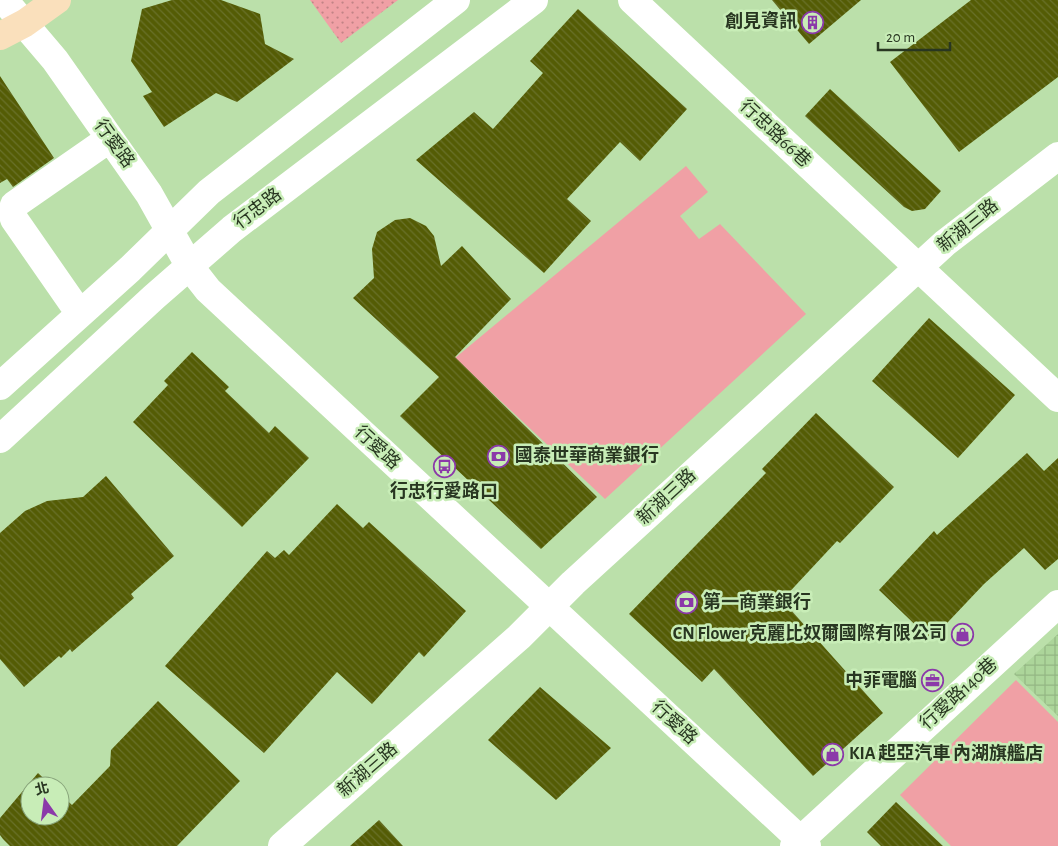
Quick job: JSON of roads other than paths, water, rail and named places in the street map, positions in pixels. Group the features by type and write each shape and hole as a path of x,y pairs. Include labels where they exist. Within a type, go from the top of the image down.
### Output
{"main road":[{"path":"0,36 25,23 57,0"}],"street":[{"name":"行愛路","path":"4,0 55,60 149,194 190,267 208,290 801,844"},
{"path":"1,382 80,314 209,192 456,0"},
{"name":"行忠路","path":"0,439 154,297 232,229 534,0"},
{"name":"行忠路66巷","path":"632,0 1058,398"},
{"path":"80,314 14,219 12,212 14,205 109,139"},
{"name":"新湖三路","path":"282,846 519,638 548,607 945,243 1058,156"},
{"name":"行愛路140巷","path":"801,844 1058,604"}],"place":[{"name":"創見資訊","path":"813,22"},
{"name":"國泰世華商業銀行","path":"499,456"},
{"name":"行忠行愛路口","path":"444,467"},
{"name":"第一商業銀行","path":"687,603"},
{"name":"CN Flower 克麗比奴爾國際有限公司","path":"963,634"},
{"name":"中菲電腦","path":"933,681"},
{"name":"KIA 起亞汽車 內湖旗艦店","path":"833,754"}]}
